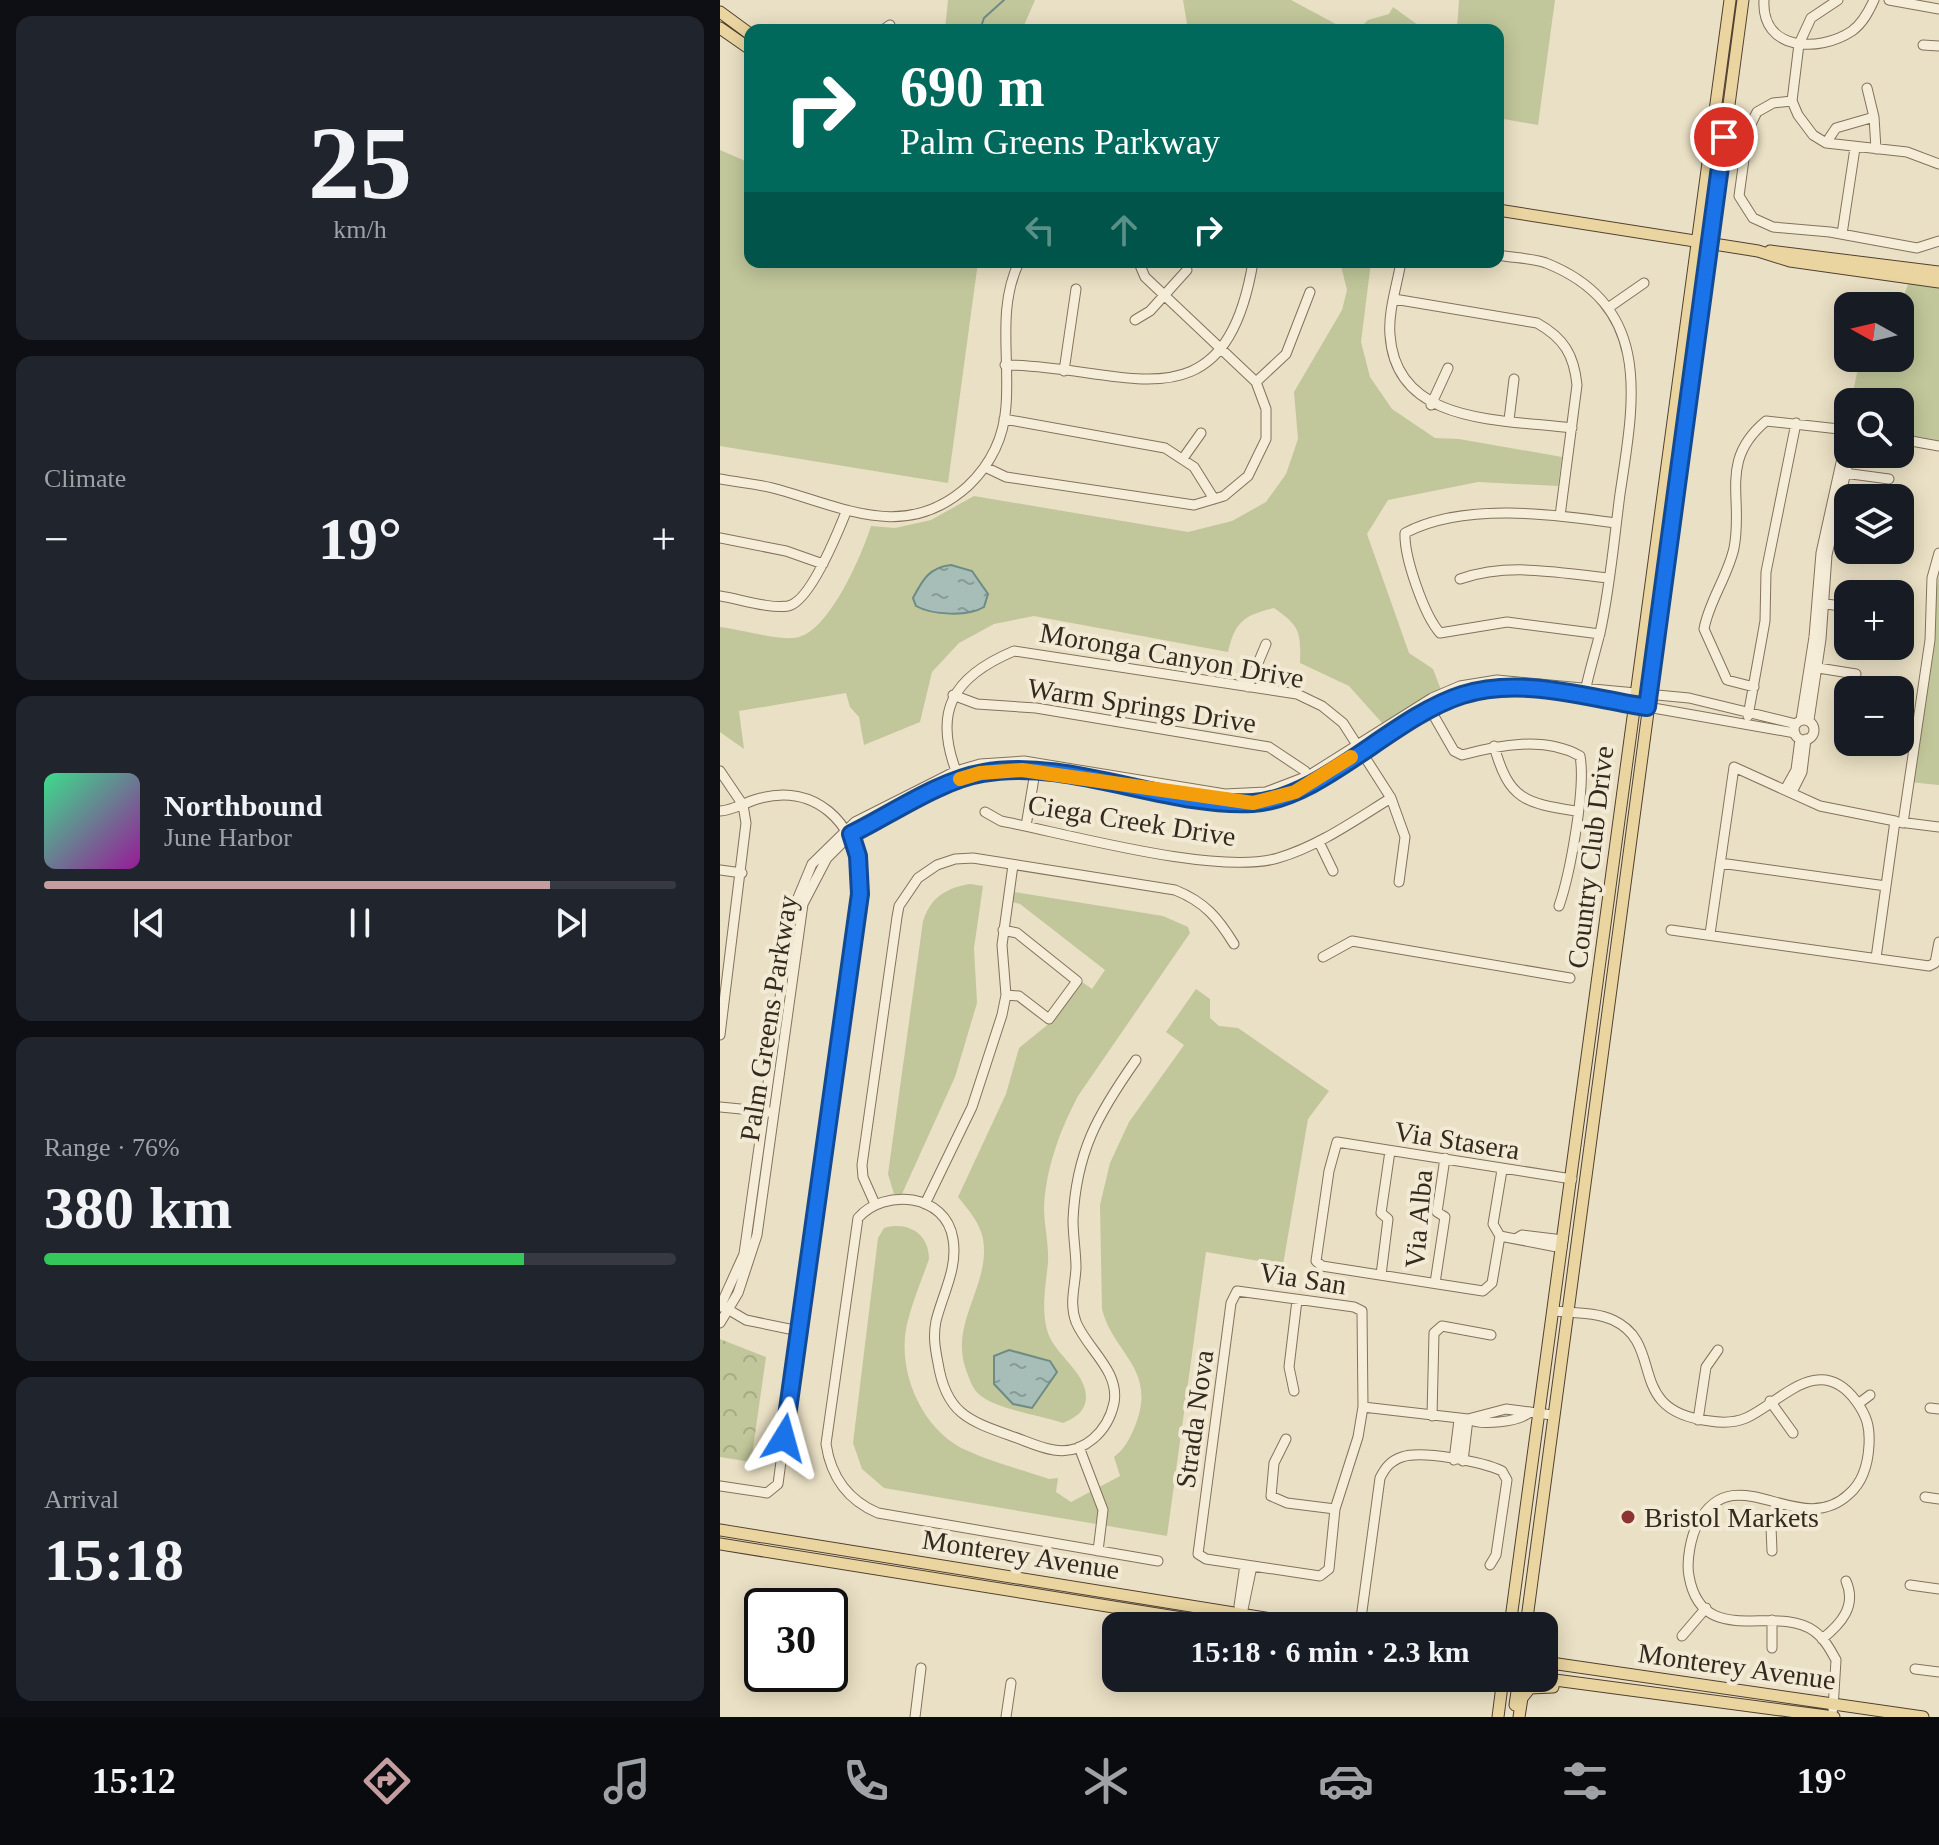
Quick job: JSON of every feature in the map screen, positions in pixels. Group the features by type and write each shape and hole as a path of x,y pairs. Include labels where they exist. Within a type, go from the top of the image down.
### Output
{"main road":[{"name":"Country Club Drive","path":"1511,1612 1534,1413 1560,1311 1648,702 1697,339 1703,243 1730,0"},
{"name":"Country Club Drive","path":"1528,1612 1552,1415 1562,1244 1689,305 1703,243 1743,0"},
{"path":"720,12 744,30"},
{"path":"720,28 744,45"},
{"path":"1504,211 1758,251 1791,251 1939,277"},
{"path":"1758,251 1790,261 1910,277 1939,277"},
{"path":"1689,305 1695,309 1697,339"},
{"name":"Monterey Avenue","path":"720,1530 1230,1612"},
{"name":"Monterey Avenue","path":"720,1544 1143,1612"},
{"path":"792,1556 807,1547 844,1550"},
{"name":"Monterey Avenue","path":"1558,1664 1833,1713"},
{"name":"Monterey Avenue","path":"1558,1680 1833,1713 1923,1717"},
{"path":"1516,1717 1522,1698 1530,1688 1538,1685 1567,1688 1576,1683"},
{"path":"1498,1717 1501,1692"},
{"path":"1516,1717 1518,1692"}],"street":[{"path":"1764,0 1764,15 1772,31 1783,41 1799,44 1833,40 1854,30 1874,0"},
{"path":"1838,0 1811,18 1799,44 1792,101 1805,125 1826,143 1907,152 1939,164"},
{"path":"1889,0 1939,9"},
{"path":"1923,45 1939,46"},
{"path":"1867,88 1874,117 1876,149"},
{"path":"1792,101 1773,103 1757,112 1748,130 1739,196 1753,218 1764,225 1842,234 1917,248 1939,241"},
{"path":"1826,143 1836,128 1874,117"},
{"path":"1842,234 1855,148"},
{"path":"1504,256 1544,262 1584,283 1608,308 1627,346 1633,370 1633,411 1609,578 1600,634 1585,691"},
{"path":"720,479 777,489 866,517 909,516 940,507 960,493 985,467 999,442 1004,419 1006,305 1017,268"},
{"path":"985,467 1006,477 1194,505 1232,491 1248,476 1266,439 1266,409 1256,382 1145,277 1141,268"},
{"path":"1005,365 1135,381 1166,379 1200,365 1220,347 1242,313 1252,268"},
{"path":"1400,268 1390,326 1393,358 1412,390 1431,405 1455,412 1572,428"},
{"path":"1135,320 1150,311 1187,270"},
{"path":"1608,308 1644,283"},
{"path":"1064,371 1076,289"},
{"path":"1256,382 1286,354 1310,292"},
{"path":"1394,299 1517,318 1537,323 1554,333 1575,365 1577,385 1560,516"},
{"path":"1431,405 1448,368"},
{"path":"1509,420 1514,379"},
{"path":"1004,419 1147,442 1184,457 1202,476 1214,499"},
{"path":"1754,687 1727,680 1704,629 1734,547 1736,463 1757,429 1766,421 1834,429"},
{"path":"1748,717 1765,621 1766,572 1796,423"},
{"path":"1184,457 1201,433"},
{"path":"1914,442 1939,446"},
{"path":"1789,790 1796,770 1813,668 1829,537 1843,468"},
{"path":"1843,472 1845,468"},
{"path":"1843,472 1889,479"},
{"path":"720,596 786,607 797,603 823,564 846,512"},
{"path":"1600,634 1507,622 1440,633 1432,625 1405,546 1405,533 1423,524 1503,512 1616,523"},
{"path":"1829,537 1834,538"},
{"path":"720,538 772,548 823,564"},
{"path":"1876,958 1930,640 1932,578 1939,553"},
{"path":"1460,579 1495,569 1514,568 1609,578"},
{"path":"1820,603 1834,605"},
{"path":"1248,687 1266,644"},
{"name":"Moronga Canyon Drive","path":"953,695 990,661 1014,651 1297,694 1322,706 1343,723 1391,798 1405,837 1399,882"},
{"path":"1813,668 1856,674"},
{"name":"Palm Greens Parkway","path":"720,1323 723,1307 744,1254 803,904 827,858 849,832 957,776 1004,761 1253,803 1272,800 1309,780 1428,705 1464,694 1503,688 1585,691 1648,702"},
{"path":"953,695 945,729 957,776"},
{"name":"Warm Springs Drive","path":"953,695 977,704 1036,708 1269,747 1283,753 1309,780"},
{"path":"1648,702 1689,698 1748,717"},
{"path":"1648,702 1748,717 1801,729"},
{"path":"1428,705 1454,751 1462,755 1494,746 1518,744 1571,751 1580,756 1566,885 1559,906"},
{"path":"1494,746 1506,780 1516,795 1532,805 1576,811"},
{"path":"1026,826 1036,767"},
{"path":"1710,934 1734,767 1820,806 1939,827"},
{"path":"720,771 743,805 746,834 720,1035"},
{"path":"720,811 762,797 803,798 834,815 849,832 858,856 860,894 778,1484 767,1493 720,1486"},
{"name":"Ciega Creek Drive","path":"985,812 1001,821 1212,861 1275,859 1319,842 1391,798"},
{"path":"1319,842 1333,871"},
{"path":"875,1204 863,1177 862,1165 899,906 918,878 937,865 973,858 1175,890 1204,904 1217,916 1234,944"},
{"path":"1720,863 1886,886"},
{"path":"925,1204 975,1099 1006,995 1003,930 1013,865"},
{"path":"720,870 742,873"},
{"path":"1003,930 1017,933 1077,981 1049,1019 1019,996 1006,995"},
{"path":"1671,930 1929,966 1935,963 1939,942"},
{"path":"1323,957 1352,941 1570,978"},
{"path":"1136,1060 1092,1128 1076,1179 1072,1309 1083,1337 1110,1374 1114,1401 1100,1434 1079,1447 1055,1451 963,1416 949,1401 941,1385 934,1338 954,1265 953,1235 943,1217 925,1204 894,1197 875,1204 858,1218 826,1444 836,1478 865,1508 892,1517 1158,1561"},
{"path":"720,1107 770,1112"},
{"name":"Via Stasera","path":"1381,1275 1322,1266 1316,1261 1330,1161 1337,1142 1572,1179"},
{"path":"1390,1151 1381,1213 1388,1219 1381,1275 1483,1291 1488,1288 1492,1283 1500,1236 1493,1224 1502,1170"},
{"name":"Via Alba","path":"1435,1283 1445,1217 1437,1212 1445,1158"},
{"path":"1500,1236 1517,1238 1522,1235 1562,1244"},
{"name":"Via San","path":"1237,1291 1362,1311 1363,1407"},
{"name":"Strada Nova","path":"1237,1291 1231,1303 1202,1557 1249,1566"},
{"path":"1294,1391 1289,1367 1297,1300"},
{"path":"723,1307 746,1320 799,1331"},
{"path":"1560,1311 1613,1320 1627,1329 1642,1355 1652,1389 1662,1405 1698,1420 1733,1422 1798,1384 1827,1381 1841,1386 1858,1404 1868,1419 1869,1448 1863,1476 1854,1489 1823,1510 1807,1511 1757,1495 1720,1499 1702,1515 1695,1528 1688,1572 1692,1590 1706,1608 1731,1622 1772,1620 1801,1625 1822,1639 1836,1660 1833,1713"},
{"path":"1432,1416 1434,1333 1442,1326 1491,1335"},
{"path":"1698,1420 1706,1367 1718,1350"},
{"path":"1858,1404 1870,1395"},
{"path":"1770,1401 1793,1433"},
{"path":"1242,1612 1249,1566 1320,1576 1327,1573 1335,1509 1358,1437 1363,1407 1463,1420 1506,1409 1552,1415"},
{"path":"1459,1460 1463,1420"},
{"path":"1286,1439 1274,1463 1271,1496 1287,1503 1335,1509"},
{"path":"1079,1447 1103,1510 1098,1551"},
{"path":"1362,1612 1378,1488 1384,1469 1391,1461 1411,1455 1459,1460 1496,1469 1507,1480 1496,1555 1490,1565"},
{"path":"1925,1497 1939,1499"},
{"path":"1772,1551 1771,1527 1779,1503"},
{"path":"1822,1639 1845,1616 1850,1591 1846,1581"},
{"path":"1910,1585 1939,1589"},
{"path":"1682,1636 1706,1608"},
{"path":"1772,1620 1772,1648"},
{"path":"915,1717 921,1668"},
{"path":"1915,1669 1939,1672"},
{"path":"1006,1717 1011,1683"}],"green space":[{"path":"948,0 1035,0 1025,24 946,24"},
{"path":"1183,0 1291,0 1336,24 1187,24"},
{"path":"1459,0 1555,0 1538,125 1504,119 1504,24 1457,24"},
{"path":"1393,7 1417,24 1364,24 1389,14"},
{"path":"720,150 744,160 744,268 977,268 948,483 720,446"},
{"path":"1342,268 1370,268 1361,342 1370,377 1392,409 1435,438 1459,439 1562,457 1558,486 1478,482 1388,500 1367,534 1409,653 1433,669 1441,690 1383,724 1349,686 1300,663 1297,631 1274,608 1243,621 1234,633 1228,652 1034,616 994,624 959,643 932,672 920,722 864,745 859,717 850,707 846,693 739,711 744,749 720,732 720,627 783,638 799,637 811,631 843,589 871,526 895,528 931,520 974,496 1188,532 1232,521 1266,502 1286,474 1298,439 1294,392 1342,310 1347,290"},
{"path":"1910,279 1939,286 1939,448 1914,444 1914,388 1854,388 1857,372 1914,372 1914,292 1905,292"},
{"path":"1939,574 1939,785 1909,782"},
{"path":"970,884 983,886 974,948 977,1003 955,1077 902,1194 894,1194 888,1174 923,921 940,895"},
{"path":"1014,892 1163,916 1188,927 1190,933 1078,1096 1065,1122 1051,1164 1044,1207 1048,1255 1045,1321 1050,1339 1081,1380 1086,1398 1079,1414 1063,1423 1009,1408 981,1396 970,1381 962,1353 966,1320 984,1256 979,1227 958,1197 1006,1094 1019,1048 1051,1022 1082,982 1092,989 1105,970 1020,904 1012,902"},
{"path":"1196,989 1210,999 1210,1018 1219,1026 1238,1028 1329,1091 1308,1119 1283,1265 1206,1252 1167,1536 884,1488 862,1469 853,1443 878,1238 884,1228 893,1226 915,1231 928,1250 929,1259 906,1329 906,1365 918,1400 939,1431 968,1451 998,1463 1049,1479 1058,1478 1056,1492 1071,1502 1120,1476 1114,1457 1124,1447 1135,1426 1141,1406 1141,1390 1138,1376 1102,1309 1100,1205 1110,1163 1129,1122 1184,1045 1166,1032"},
{"path":"720,1339 766,1357 751,1462 720,1457"}],"water":[{"path":"943,566 972,571 988,594 984,607 950,614 916,606 913,598 927,576"},
{"path":"1009,1350 1050,1361 1057,1372 1032,1408 1013,1404 994,1384 994,1356"}],"waterway":[{"path":"982,24 984,18 1004,0"}],"slow traffic":[{"path":"960,779 980,773 1022,770 1227,802 1253,803 1295,792 1351,757"}],"place":[{"name":"Bristol Markets","path":"1628,1517"}],"route":[{"path":"784,1438 860,894 858,856 851,834 959,780 1001,770 1035,771 1227,802 1272,800 1311,783 1421,712 1464,694 1521,687 1647,707 1724,137"}]}
